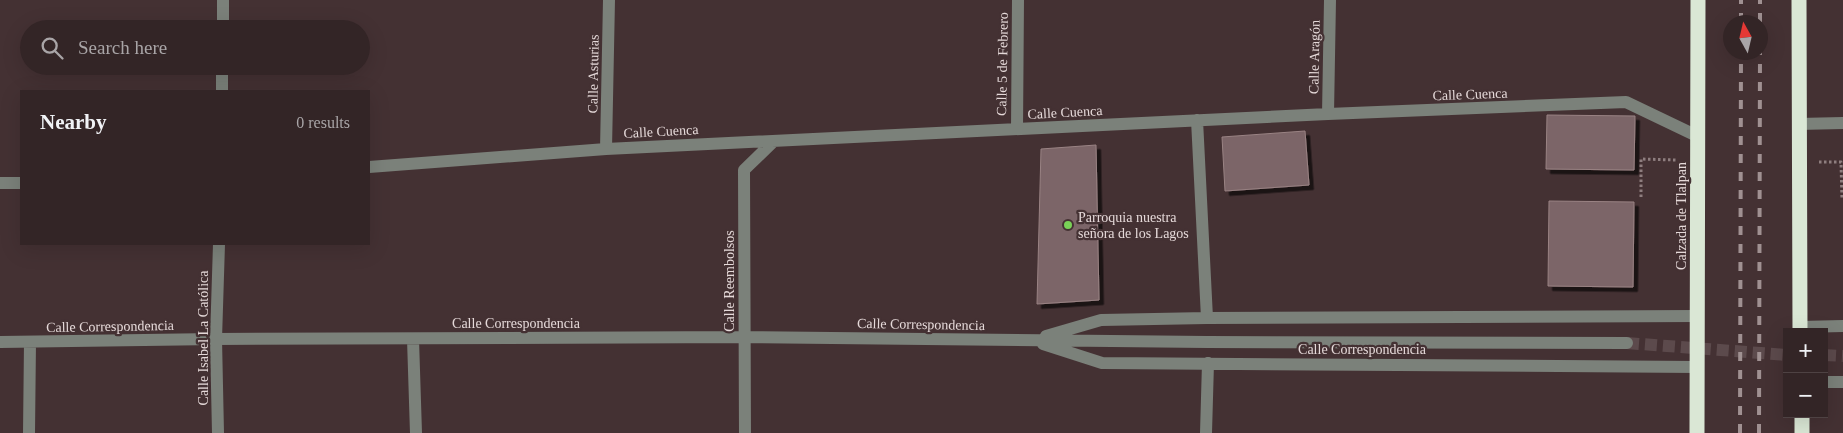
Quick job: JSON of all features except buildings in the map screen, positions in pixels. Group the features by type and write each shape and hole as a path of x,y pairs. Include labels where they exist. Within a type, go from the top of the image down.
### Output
{"highway":[{"name":"Calzada de Tlalpan","path":"1696,433 1698,0"},
{"path":"1799,0 1800,328"},
{"path":"1802,418 1802,433"}],"street":[{"path":"223,0 223,20"},
{"name":"Calle Asturias","path":"606,149 610,0"},
{"name":"Calle 5 de Febrero","path":"1017,129 1018,0"},
{"name":"Calle Aragón","path":"1328,114 1330,0"},
{"path":"222,75 222,90"},
{"name":"Calle Cuenca","path":"370,167 606,149 1197,120 1626,102 1697,136"},
{"path":"1197,120 1207,318"},
{"path":"1798,124 1843,124"},
{"name":"Calle Reembolsos","path":"745,433 744,170 774,141"},
{"path":"0,183 20,183"},
{"name":"Calle Isabel La Católica","path":"218,433 216,339 219,245"},
{"name":"Calle Correspondencia","path":"1031,340 1102,320 1696,316"},
{"path":"1822,328 1843,326"},
{"name":"Calle Correspondencia","path":"0,342 216,339 745,337 1627,343"},
{"path":"413,338 416,433"},
{"name":"Calle Correspondencia","path":"1031,340 1102,363 1697,367"},
{"path":"28,433 30,342"},
{"path":"1206,433 1208,363"},
{"path":"1828,382 1843,382"}],"path":[{"path":"1640,197 1641,159 1697,160"},
{"path":"1799,162 1841,162 1842,200"}],"tunnel":[{"path":"1627,343 1783,355"},
{"path":"1828,355 1843,356"}],"railway":[{"path":"1741,0 1741,15"},
{"path":"1760,0 1760,15"},
{"path":"1740,433 1741,60"},
{"path":"1759,433 1760,60"}],"place":[{"name":"Parroquia nuestra señora de los Lagos","path":"1068,225"}]}
